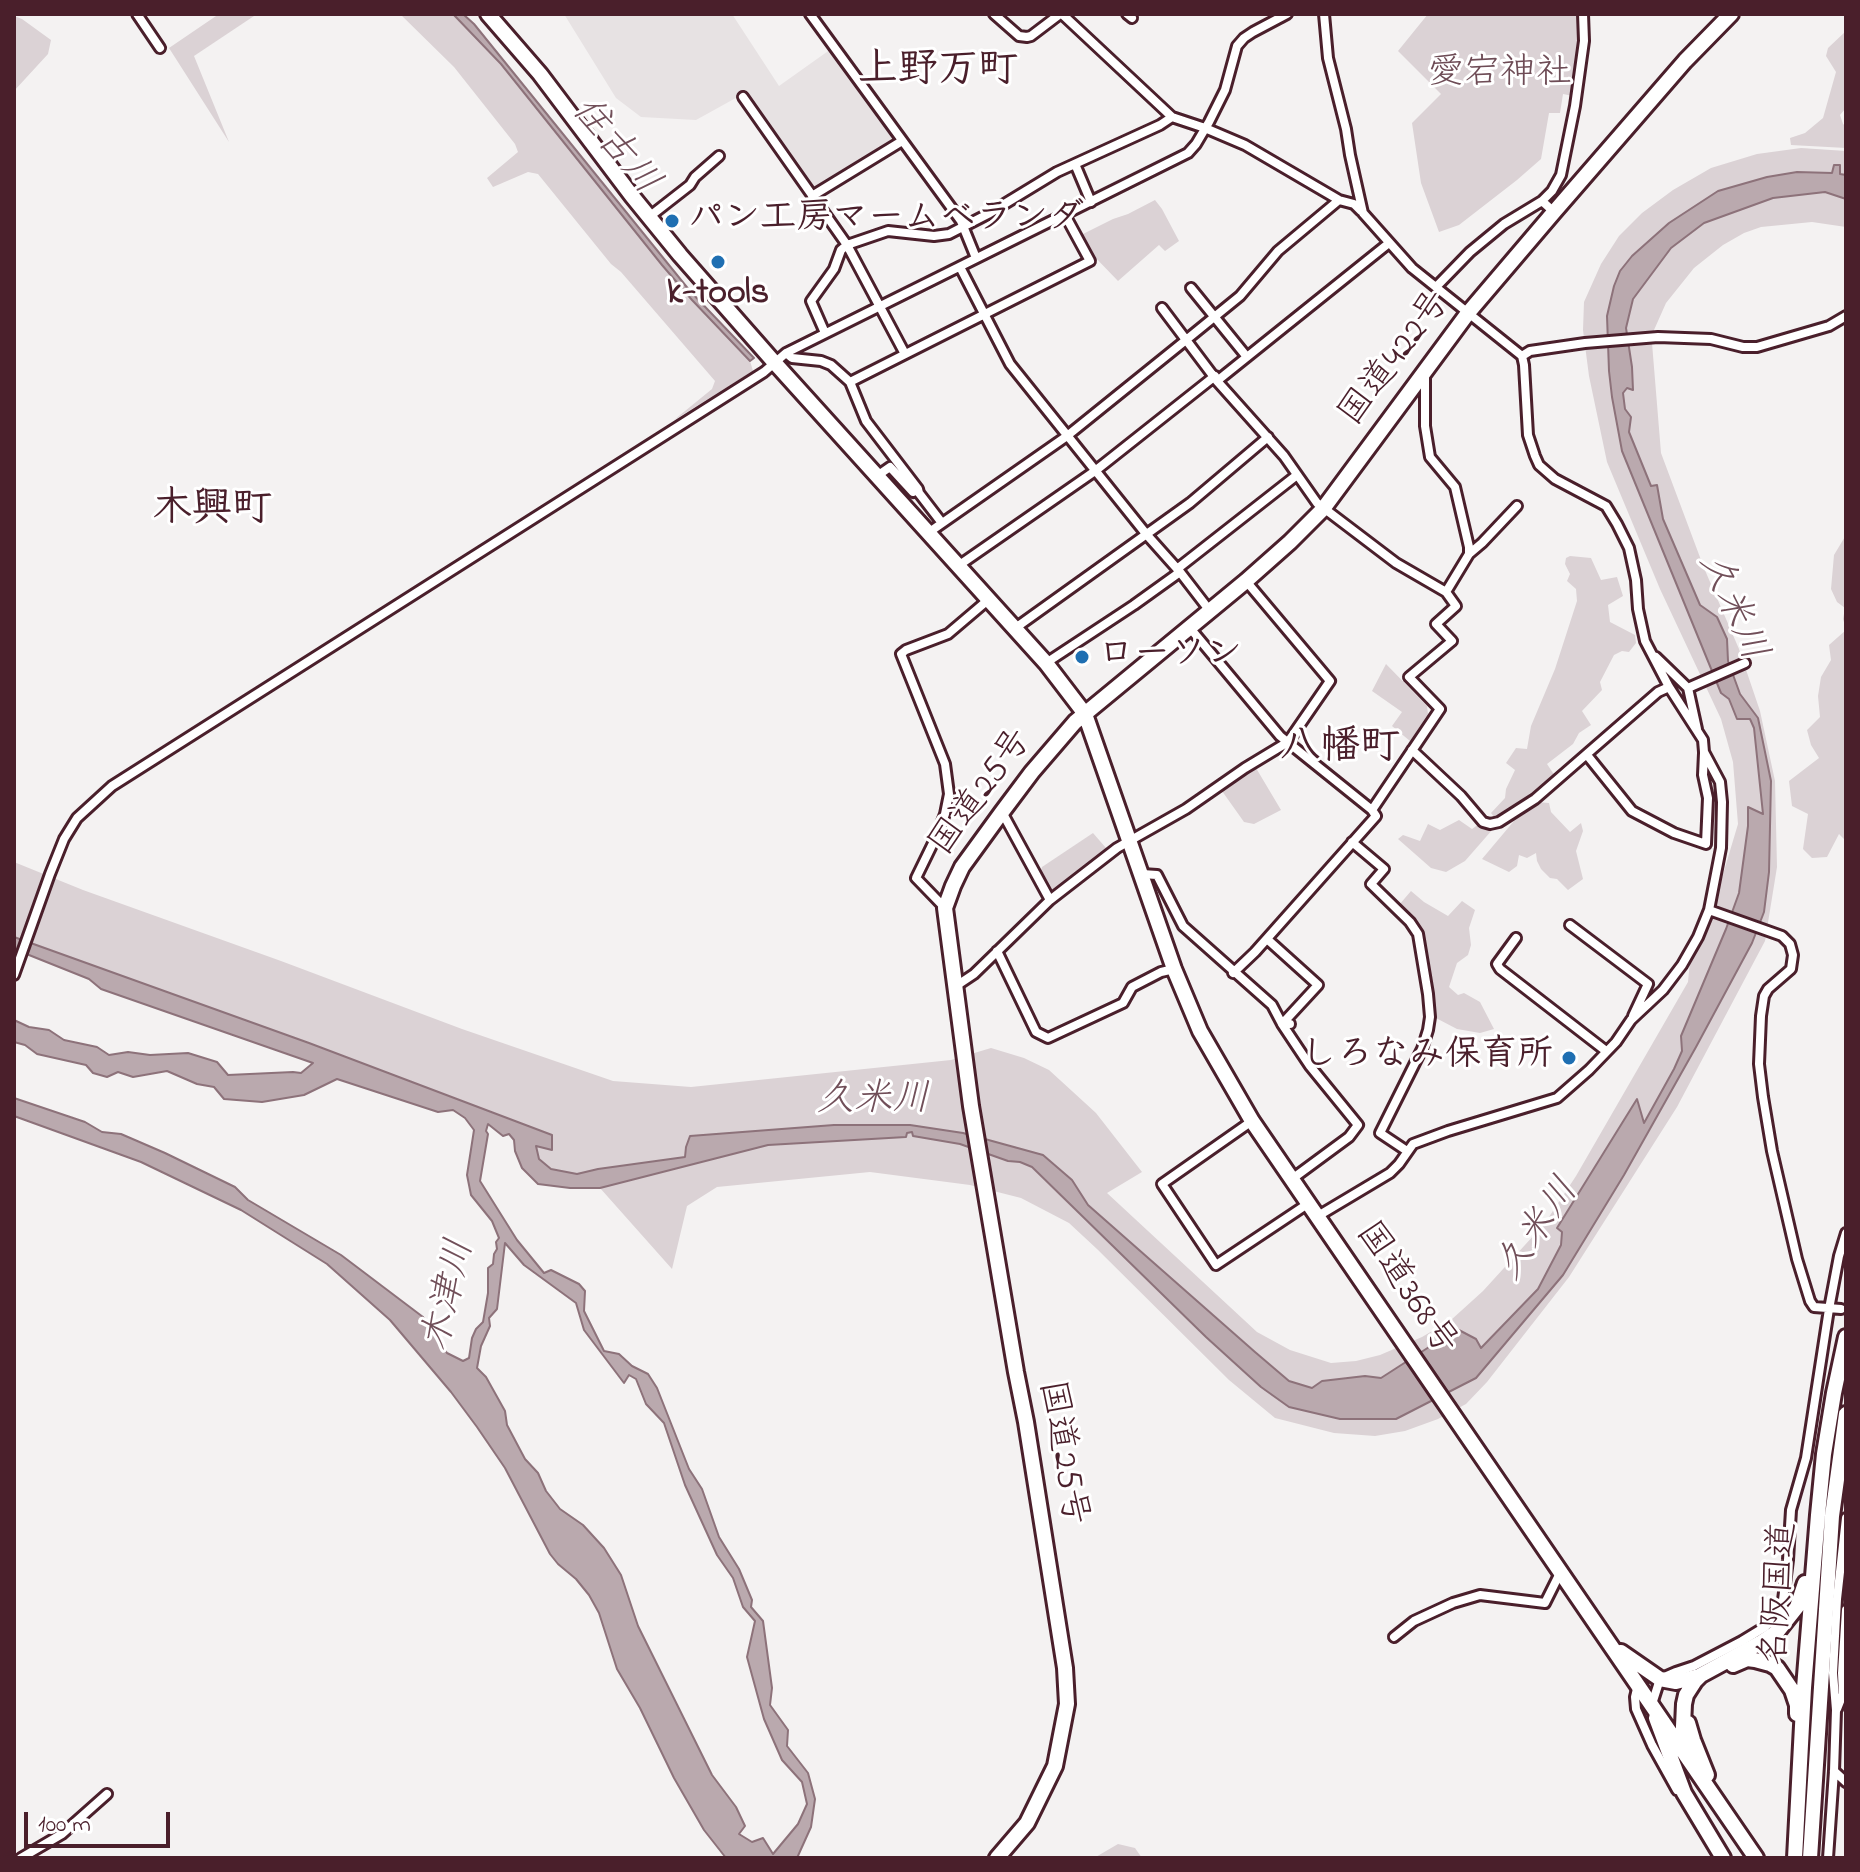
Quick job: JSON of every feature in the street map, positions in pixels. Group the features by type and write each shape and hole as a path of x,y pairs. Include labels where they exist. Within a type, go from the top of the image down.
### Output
{"highway":[{"name":"国道25号","path":"488,14 540,74 649,217 780,357 877,476 1046,663 1085,714 1062,736 962,867 945,908 973,1119 1026,1422 1065,1668 1067,1704 1055,1766 1027,1823 997,1858"},
{"name":"国道422号","path":"1085,714 1246,581 1323,509 1468,313 1685,61 1731,14"},
{"name":"国道368号","path":"1085,714 1174,969 1200,1031 1252,1121 1756,1858"},
{"path":"1605,1639 1660,1679 1685,1681 1760,1643 1778,1631 1792,1615 1801,1598 1807,1572 1825,1423 1833,1379 1846,1336"},
{"name":"名阪国道","path":"1795,1852 1804,1688 1824,1454 1846,1336"},
{"name":"名阪国道","path":"1810,1858 1832,1516 1846,1414"},
{"path":"1716,1799 1689,1728 1690,1698 1704,1680 1725,1668 1747,1659 1763,1661 1783,1674 1797,1705 1793,1800 1795,1852"},
{"path":"1682,1748 1684,1704 1690,1688 1701,1675"},
{"path":"1818,1858 1824,1729 1819,1689"},
{"path":"1652,1704 1684,1793 1723,1858"}],"street":[{"path":"137,14 160,48"},
{"path":"810,14 964,227 976,258"},
{"path":"998,17 1009,14"},
{"path":"998,17 1019,36 1027,37 1061,14 1172,117 1245,145 1339,200 1354,204 1412,268 1522,356 1528,435 1539,465 1555,479 1606,506 1617,524 1629,548 1645,641 1669,687 1703,740 1703,775 1708,798 1706,844 1674,833 1632,811 1587,755"},
{"path":"14,975 64,839 77,818 112,786 764,372 780,357 1188,153 1225,90 1237,46 1253,32 1287,14"},
{"path":"1324,14 1328,58 1363,213"},
{"path":"1436,287 1470,252 1504,224 1542,201 1561,175 1584,41 1583,14"},
{"path":"743,97 847,245 905,354"},
{"path":"825,333 811,301 847,245 888,231 934,236 949,234 1057,172 1172,117"},
{"path":"812,196 902,141"},
{"path":"649,217 690,185 719,156"},
{"path":"1075,164 1091,202"},
{"path":"928,533 1067,436 1215,317 1240,296 1278,251 1339,200"},
{"path":"1542,201 1554,212"},
{"path":"850,382 1090,261 1065,215"},
{"path":"958,566 1095,471 1247,357 1389,243"},
{"path":"960,267 1010,364 1210,611"},
{"path":"1191,288 1247,357"},
{"path":"1162,308 1323,509 1396,563 1446,592 1456,606 1436,624 1452,641 1409,677 1440,709 1372,810"},
{"path":"1522,356 1530,351 1645,338 1711,339 1757,347 1829,326 1846,316"},
{"path":"780,357 821,361 831,365 850,382 866,421 942,523"},
{"path":"1425,372 1425,426 1430,457 1457,491 1469,554"},
{"path":"1014,629 1147,535 1214,484 1268,437"},
{"path":"877,476 890,467 913,492 918,489"},
{"path":"1046,663 1134,605 1297,475"},
{"path":"1446,592 1469,554 1517,506"},
{"path":"955,986 974,974 1050,900 1117,848 1186,809 1288,742 1330,681 1246,581"},
{"path":"945,908 916,878 945,814 949,794 945,764 901,654 948,634 988,600"},
{"path":"1190,628 1280,736 1376,816 1233,973"},
{"path":"1652,654 1688,688 1697,731"},
{"path":"1688,688 1745,663"},
{"path":"1412,750 1461,796 1483,822 1499,822 1535,799 1658,692 1669,687"},
{"path":"1631,1020 1663,990 1682,965 1709,910 1721,848 1722,802 1720,782 1704,752"},
{"path":"1002,812 1050,900"},
{"path":"1352,842 1384,869 1371,884 1418,934 1428,994 1428,1030 1422,1049 1380,1133 1407,1151"},
{"path":"1142,874 1157,875 1183,926 1272,1005 1310,1066 1358,1125 1349,1137 1292,1179"},
{"path":"1709,910 1782,936 1790,944 1793,955 1791,969 1768,989 1761,1016 1759,1064 1769,1137 1797,1259 1810,1301 1814,1307 1841,1309"},
{"path":"1318,1216 1390,1173 1413,1144 1425,1138 1557,1098 1616,1042 1631,1020 1648,984 1570,925"},
{"path":"1516,938 1497,964 1500,969 1606,1051"},
{"path":"1267,939 1318,985 1286,1024"},
{"path":"997,951 1036,1032 1048,1038 1123,1003 1132,987 1174,969"},
{"path":"1252,1121 1162,1184 1216,1265 1309,1203"},
{"path":"1652,1704 1660,1679 1694,1666 1742,1641 1765,1627 1782,1608 1791,1510 1806,1458 1829,1309 1846,1233"},
{"path":"1828,1858 1836,1710 1833,1673 1846,1518"},
{"path":"1394,1637 1414,1621 1453,1603 1480,1595 1545,1603 1560,1573"},
{"path":"1836,1710 1843,1694 1846,1610"},
{"path":"1638,1685 1636,1709 1652,1745 1715,1858"},
{"path":"1834,1771 1846,1782"},
{"path":"21,1858 62,1834 107,1794"}],"shaded area":[{"path":"453,14 463,14 474,24 690,291 754,358 750,361 692,300 501,64"},
{"path":"564,14 732,14 779,86 831,49 893,137 893,143 817,189 811,189 743,94 696,120 641,117 616,98"},
{"path":"1834,165 1840,165 1840,174 1846,175 1846,199 1825,192 1773,198 1704,223 1671,248 1633,299 1626,328 1633,390 1627,388 1623,393 1625,409 1631,417 1629,432 1651,486 1657,485 1663,519 1700,605 1717,617 1727,639 1728,661 1740,694 1758,718 1771,781 1769,872 1764,912 1752,943 1696,1047 1563,1275 1476,1378 1396,1419 1340,1419 1289,1407 1261,1387 1206,1337 1032,1167 960,1144 913,1136 912,1132 907,1133 906,1137 768,1145 600,1188 570,1188 538,1184 522,1168 514,1140 509,1134 503,1136 488,1124 480,1181 517,1240 544,1273 551,1270 579,1284 585,1291 584,1311 604,1351 619,1354 632,1366 648,1374 657,1388 689,1469 702,1489 719,1537 739,1569 752,1600 751,1607 763,1621 772,1688 770,1705 788,1730 787,1746 808,1773 815,1799 811,1827 797,1858 726,1858 704,1830 617,1669 599,1613 589,1595 550,1554 505,1468 477,1427 390,1320 327,1264 241,1210 141,1162 14,1116 14,1098 85,1122 102,1132 121,1134 235,1187 248,1200 341,1255 423,1317 447,1353 463,1361 469,1358 472,1338 483,1322 488,1268 493,1264 499,1238 492,1221 471,1195 467,1175 474,1130 465,1118 453,1110 438,1112 337,1079 304,1095 262,1102 224,1099 214,1087 197,1084 167,1071 133,1077 118,1072 107,1077 93,1073 86,1065 37,1054 25,1045 14,1042 14,1020 29,1027 49,1030 64,1040 97,1047 109,1055 128,1052 150,1055 188,1053 217,1062 228,1075 301,1073 313,1063 101,989 89,979 14,949 14,937 309,1043 552,1135 552,1150 536,1146 539,1159 551,1169 577,1174 685,1157 690,1136 834,1125 910,1125 963,1133 1043,1155 1072,1180 1088,1205 1255,1352 1289,1381 1312,1388 1322,1381 1365,1376 1381,1378 1457,1329 1476,1339 1481,1348 1538,1289 1561,1245 1562,1232 1557,1228 1637,1099 1644,1123 1674,1069 1682,1051 1681,1036 1739,893 1748,807 1763,814 1754,728 1750,719 1737,719 1729,699 1721,693 1622,451 1609,371 1607,316 1614,286 1620,271 1632,256 1669,223 1718,191 1797,172 1832,173","holes":["505,1243 524,1265 576,1303 584,1330 624,1383 629,1375 636,1379 646,1404 664,1423 685,1485 717,1555 733,1578 743,1607 755,1621 747,1657 764,1719 782,1760 802,1782 807,1804 798,1824 773,1854 763,1838 752,1842 739,1834 745,1826 736,1807 712,1775 638,1626 621,1575 604,1548 583,1525 560,1509 546,1491 507,1425 505,1411 486,1377 477,1368 481,1346 490,1326 489,1318 497,1309"]}],"green space":[{"path":"219,14 257,14 194,56 229,142 169,48"},
{"path":"400,14 453,14 468,28 501,64 662,265 750,361 753,371 674,420 712,389 715,381 611,264 538,174 528,172 493,187 487,178 518,152 515,144 454,67"},
{"name":"愛宕神社","path":"1428,14 1580,14 1573,96 1563,94 1560,113 1549,113 1541,159 1459,225 1439,232 1421,183 1412,123 1441,94 1398,51"},
{"path":"14,16 51,40 48,54 14,91"},
{"path":"1846,31 1846,108 1840,115 1846,126 1846,148 1791,145 1790,138 1805,133 1823,118 1836,72 1826,56 1828,48"},
{"path":"1801,148 1846,151 1846,175 1797,172 1718,191 1607,316 1612,397 1622,451 1721,693 1729,699 1737,719 1750,719 1754,728 1763,815 1748,808 1739,893 1674,1069 1643,1124 1638,1100 1562,1232 1561,1245 1538,1289 1481,1349 1457,1329 1381,1378 1344,1378 1312,1388 1289,1381 1088,1205 1072,1180 1043,1155 910,1125 834,1125 691,1136 686,1157 577,1174 551,1169 539,1159 536,1145 552,1135 309,1043 14,937 14,862 462,1029 613,1081 691,1087 951,1060 991,1048 1049,1070 1096,1113 1142,1172 1107,1193 1257,1332 1290,1350 1331,1363 1380,1355 1422,1337 1451,1320 1483,1291 1545,1223 1576,1176 1688,982 1690,961 1709,921 1738,824 1733,762 1721,719 1660,589 1607,462 1589,376 1583,330 1584,302 1601,264 1619,236 1642,213 1673,190 1711,168 1757,154"},
{"path":"1825,192 1846,199 1846,227 1812,222 1761,227 1723,245 1694,268 1666,303 1654,330 1652,343 1661,453 1704,568 1739,649 1760,711 1775,781 1777,867 1765,941 1677,1107 1569,1277 1487,1382 1466,1404 1405,1431 1375,1436 1334,1433 1275,1418 1229,1380 1069,1223 1021,1198 970,1185 870,1172 717,1187 687,1206 672,1269 600,1188 768,1145 906,1137 907,1133 913,1132 913,1136 960,1144 1031,1167 1206,1337 1261,1387 1289,1407 1476,1378 1624,1175 1752,943 1764,912 1769,872 1771,781 1758,718 1740,694 1717,617 1700,605 1663,519 1657,486 1652,487 1629,432 1631,417 1625,409 1623,393 1627,388 1632,389 1626,328 1633,299 1671,248 1704,223 1773,198"},
{"path":"1155,200 1179,241 1165,251 1159,245 1118,281 1090,252 1081,235"},
{"path":"1846,535 1846,629 1843,619 1845,608 1837,602 1831,589 1834,555"},
{"path":"1570,556 1591,558 1601,580 1617,577 1623,596 1608,605 1610,622 1635,635 1636,643 1629,652 1614,655 1600,682 1602,690 1582,711 1591,725 1547,764 1555,776 1495,818 1491,813 1505,798 1515,770 1506,763 1516,748 1527,749 1531,726 1555,669 1577,601 1576,589 1567,581 1570,574 1565,564"},
{"path":"1846,630 1846,841 1839,834 1827,857 1812,858 1803,849 1808,814 1792,806 1789,781 1819,758 1807,730 1820,717 1818,696 1821,677 1831,660 1829,645"},
{"path":"1386,664 1427,706 1428,714 1410,741 1392,726 1402,712 1372,691"},
{"path":"1256,768 1281,810 1254,824 1244,822 1222,791"},
{"path":"1537,802 1549,803 1551,812 1570,832 1581,823 1583,831 1576,851 1583,879 1568,890 1541,869 1536,853 1527,858 1519,855 1517,866 1509,872 1482,859 1519,815"},
{"path":"1459,820 1472,829 1479,824 1493,829 1465,861 1446,872 1431,868 1398,839 1403,835 1420,841 1428,824 1440,830"},
{"path":"1093,833 1106,848 1105,851 1050,893 1040,874 1042,867"},
{"path":"1411,891 1448,916 1462,901 1475,910 1469,928 1471,945 1468,955 1457,963 1449,987 1458,995 1464,993 1480,1002 1494,1029 1480,1033 1457,1029 1434,1017 1423,933 1399,905"},
{"path":"1118,1844 1135,1848 1142,1858 1094,1858"}],"place":[{"name":"パン工房マームベランダ","path":"672,221"},
{"name":"k-tools","path":"718,262"},
{"name":"ローソン","path":"1082,657"},
{"name":"しろなみ保育所","path":"1569,1058"}],"district":[{"name":"上野万町","path":"938,73"},
{"name":"木興町","path":"212,512"},
{"name":"八幡町","path":"1340,750"}],"water label":[{"name":"住古川","path":"613,148"},
{"name":"久米川","path":"1730,608"},
{"name":"久米川","path":"873,1103"},
{"name":"久米川","path":"1540,1231"},
{"name":"木津川","path":"452,1296"}]}
